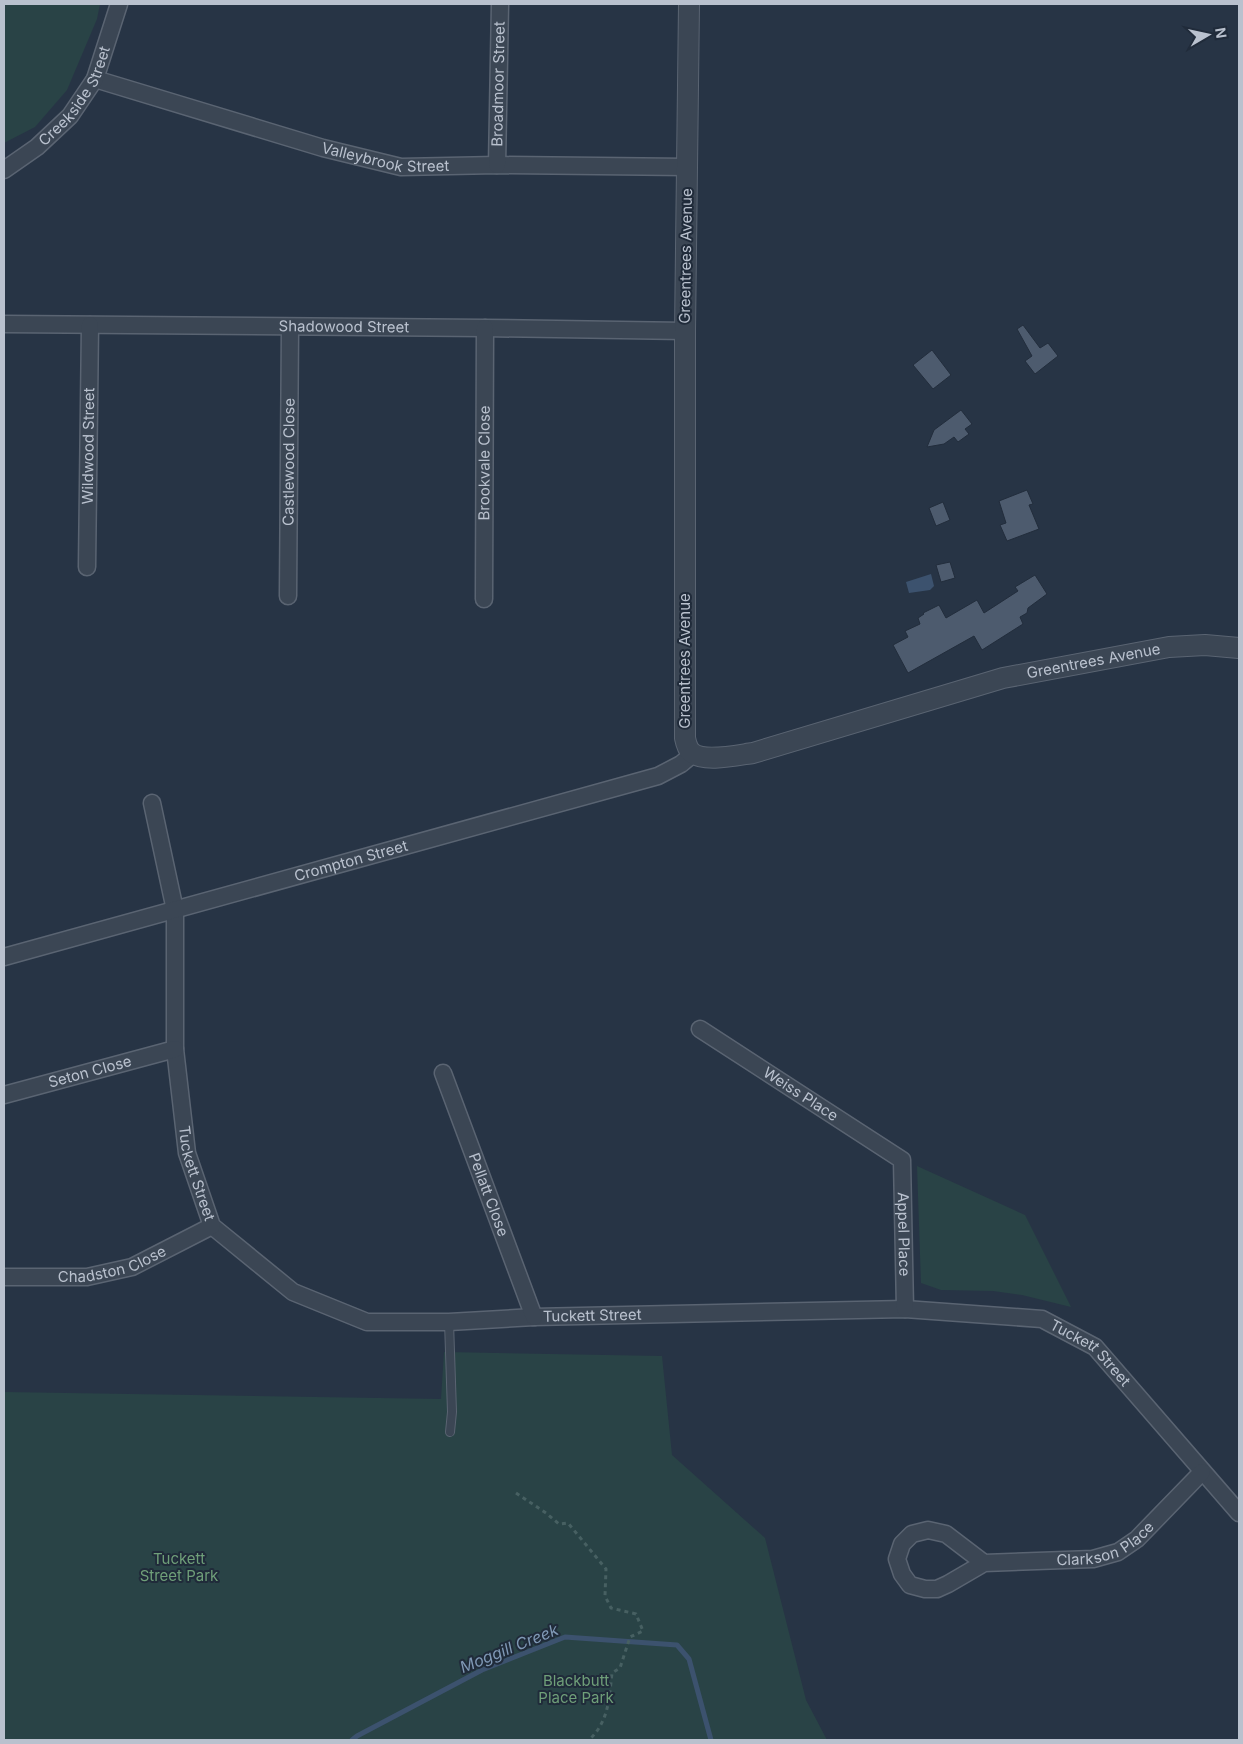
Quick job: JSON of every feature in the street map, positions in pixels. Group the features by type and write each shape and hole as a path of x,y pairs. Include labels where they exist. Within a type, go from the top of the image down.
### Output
{"street":[{"name":"Creekside Street","path":"4,170 37,147 70,116 95,79 119,4"},
{"name":"Broadmoor Street","path":"497,165 500,4"},
{"name":"Greentrees Avenue","path":"689,4 685,332 685,738 688,748 693,754 713,758 753,753 1003,678 1169,647 1205,645 1239,648"},
{"name":"Valleybrook Street","path":"95,79 323,148 401,167 497,165 687,167"},
{"name":"Shadowood Street","path":"4,324 484,328 685,332"},
{"name":"Wildwood Street","path":"87,567 90,325"},
{"name":"Castlewood Close","path":"288,596 290,327"},
{"name":"Brookvale Close","path":"484,328 484,599"},
{"name":"Crompton Street","path":"4,957 658,776 681,764 693,754"},
{"name":"Tuckett Street","path":"152,803 175,910 176,1049 187,1154 212,1226 293,1292 367,1322 449,1322 534,1317 905,1309 1042,1319 1095,1347 1239,1513"},
{"name":"Weiss Place","path":"700,1029 902,1160"},
{"name":"Seton Close","path":"4,1095 176,1049"},
{"name":"Pellatt Close","path":"443,1073 534,1317"},
{"name":"Appel Place","path":"902,1160 905,1309"},
{"name":"Chadston Close","path":"4,1277 87,1277 132,1267 212,1226"},
{"name":"Clarkson Place","path":"984,1563 946,1534 928,1530 912,1534 902,1544 897,1559 902,1574 910,1585 925,1589 937,1589 984,1563 1093,1559 1118,1552 1137,1539 1202,1472"}],"lane":[{"path":"449,1322 452,1412 450,1432"}],"path":[{"path":"516,1494 546,1513 559,1524 568,1523 606,1569 606,1596 611,1608 636,1614 643,1631 630,1637 620,1668 612,1673 608,1709 598,1732 589,1740"}],"green space":[{"path":"4,4 100,4 97,19 67,90 35,127 4,143"},
{"path":"917,1166 1025,1215 1071,1307 1022,1295 993,1291 941,1290 921,1283"},
{"name":"Tuckett Street Park","path":"444,1352 662,1356 672,1455 765,1538 806,1700 827,1740 4,1740 4,1392 441,1399"}],"water":[{"path":"931,574 934,586 930,590 909,593 906,582"}],"building":[{"path":"1023,325 1040,348 1048,343 1058,356 1035,374 1025,361 1032,356 1017,329"},
{"path":"932,350 951,375 933,389 913,365"},
{"path":"961,410 972,424 965,429 969,434 958,442 954,437 944,444 927,447 934,430"},
{"path":"1027,490 1033,504 1029,505 1039,529 1007,541 1000,525 1006,523 999,501"},
{"path":"943,502 950,520 936,526 929,508"},
{"path":"950,562 955,578 941,582 936,565"},
{"path":"1035,575 1047,594 1028,608 1027,613 1020,617 1023,624 982,650 974,636 908,673 893,645 908,637 905,631 920,624 918,618 923,613 939,605 946,618 977,600 984,613 1018,591 1015,587"}],"waterway":[{"name":"Moggill Creek","path":"352,1740 482,1670 565,1637 677,1645 689,1659 711,1740"}],"park label":[{"name":"Blackbutt Place Park","path":"576,1690"}]}
